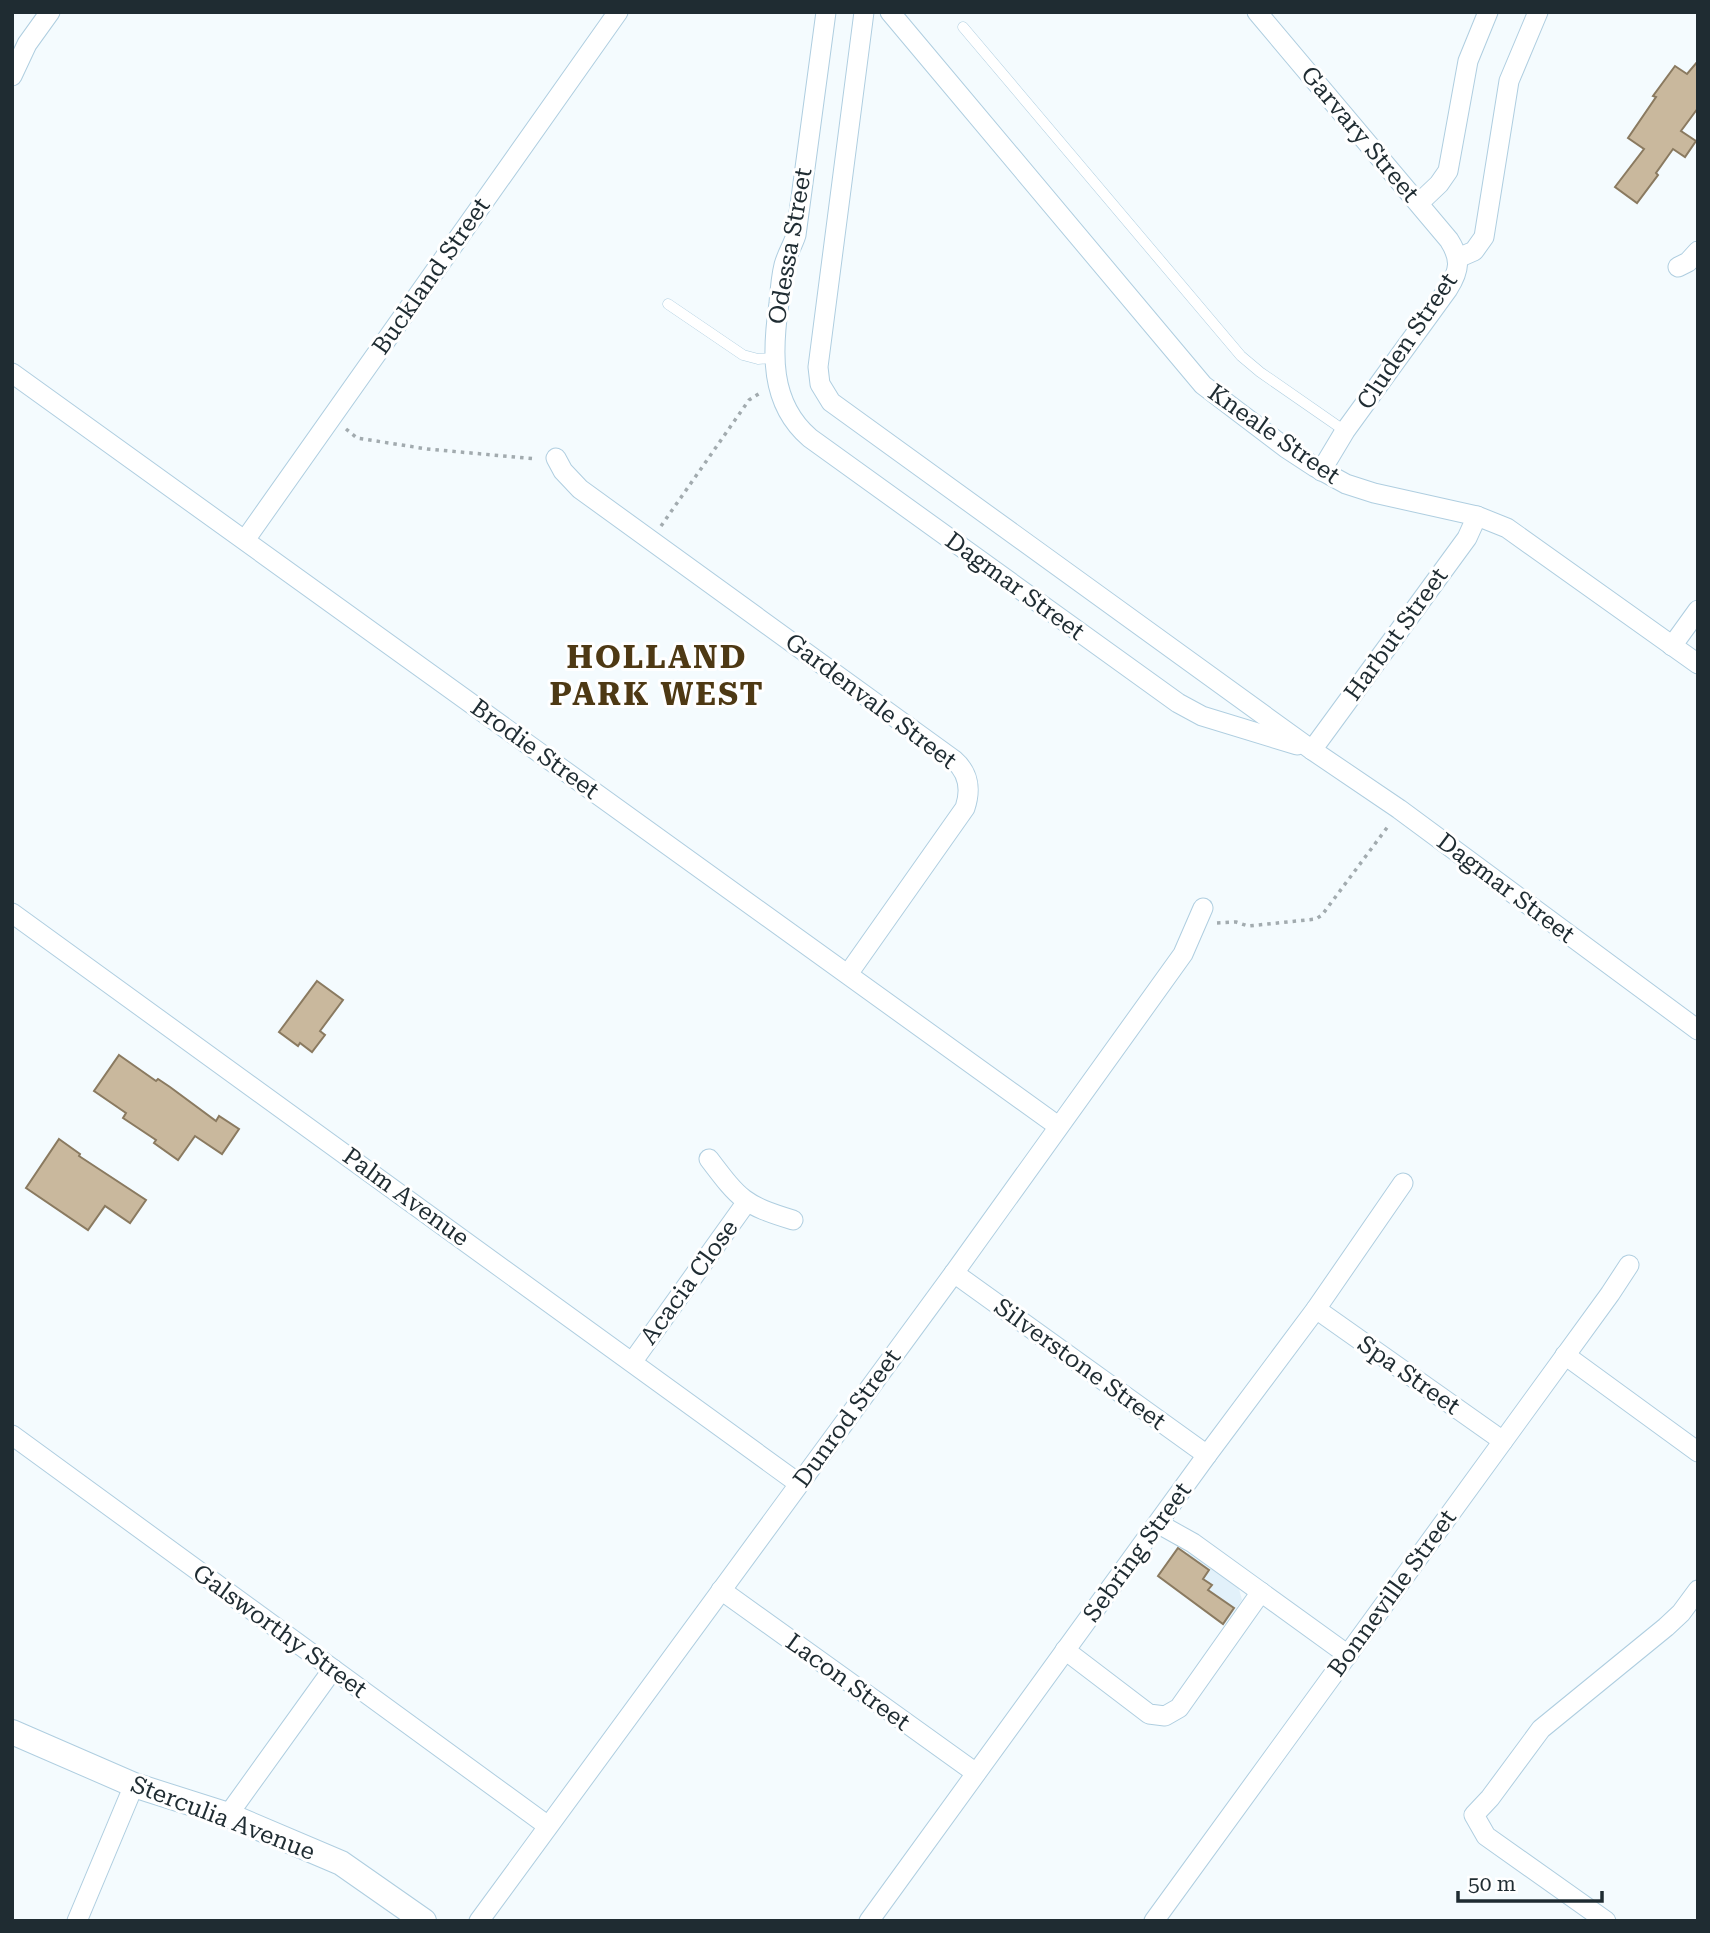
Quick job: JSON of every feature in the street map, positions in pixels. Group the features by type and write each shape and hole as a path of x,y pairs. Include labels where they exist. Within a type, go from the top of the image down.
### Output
{"street":[{"path":"12,76 27,44 50,12"},
{"name":"Buckland Street","path":"245,540 618,12"},
{"name":"Odessa Street","path":"774,358 774,334 783,269 796,235 826,12"},
{"name":"Odessa Street","path":"818,367 864,12"},
{"name":"Kneale Street","path":"890,12 1203,385 1321,471 1360,490 1477,516 1507,528 1698,664"},
{"name":"Garvary Street","path":"1257,12 1419,203 1449,240 1458,258"},
{"path":"1419,203 1442,181 1448,171 1468,61 1488,12"},
{"name":"Cluden Street","path":"1321,471 1345,431 1448,289 1457,272 1458,258 1474,251 1484,237 1509,81 1538,12"},
{"path":"1678,267 1688,262 1698,251"},
{"name":"Dagmar Street","path":"774,358 779,387 790,415 810,438 1168,696 1202,716 1312,750"},
{"name":"Dagmar Street","path":"818,367 823,390 836,407 1312,750 1399,808 1698,1030"},
{"name":"Brodie Street","path":"12,373 1058,1126"},
{"name":"Gardenvale Street","path":"556,459 580,489 954,760 965,774 968,796 962,814 848,974"},
{"name":"Harbut Street","path":"1312,750 1466,538 1477,516"},
{"path":"1672,646 1698,610"},
{"name":"Palm Avenue","path":"12,913 798,1483"},
{"name":"Dunrod Street","path":"479,1921 954,1273 1183,954 1200,916"},
{"name":"Acacia Close","path":"709,1159 746,1203 793,1220"},
{"name":"Sebring Street","path":"869,1921 1207,1455 1316,1310 1403,1183"},
{"name":"Acacia Close","path":"633,1361 746,1203"},
{"name":"Bonneville Street","path":"1156,1920 1629,1265"},
{"name":"Silverstone Street","path":"954,1273 1207,1455"},
{"name":"Spa Street","path":"1316,1310 1503,1441"},
{"path":"1565,1355 1698,1452"},
{"name":"Galsworthy Street","path":"12,1435 548,1826"},
{"path":"1158,1524 1193,1543 1348,1655"},
{"name":"Lacon Street","path":"721,1590 976,1773"},
{"path":"1606,1921 1486,1836 1474,1815 1490,1798 1541,1729 1666,1627 1681,1613 1698,1590"},
{"path":"1065,1650 1149,1714 1165,1716 1179,1708 1261,1592"},
{"path":"228,1815 333,1669"},
{"name":"Sterculia Avenue","path":"12,1732 134,1785 228,1815 341,1863 424,1921"},
{"path":"77,1921 134,1785"}],"lane":[{"name":"Kneale Street","path":"963,27 1241,356 1345,431"},
{"name":"Odessa Street","path":"667,304 743,355 758,359 774,358"}],"path":[{"path":"651,540 749,400 754,395 779,387"},
{"path":"331,418 358,438 427,449 556,459"},
{"path":"1200,916 1248,926 1316,919 1330,905 1399,808"}],"shaded area":[{"path":"1189,1551 1239,1589 1242,1600 1224,1625 1166,1582"}],"building":[{"path":"1698,61 1698,108 1681,131 1696,141 1685,157 1673,149 1637,203 1615,187 1644,149 1628,138 1675,66 1687,74"},
{"path":"317,981 343,1000 320,1031 325,1035 312,1052 300,1043 298,1046 279,1032"},
{"path":"119,1055 156,1081 158,1079 170,1087 216,1121 219,1116 239,1129 222,1154 195,1136 178,1160 154,1143 156,1140 123,1118 126,1113 94,1091"},
{"path":"59,1139 80,1154 79,1156 146,1200 130,1223 105,1206 88,1230 26,1188"},
{"path":"1178,1548 1209,1570 1203,1579 1212,1585 1208,1590 1234,1608 1223,1624 1158,1576"}],"district":[{"name":"HOLLAND PARK WEST","path":"657,676"}]}
